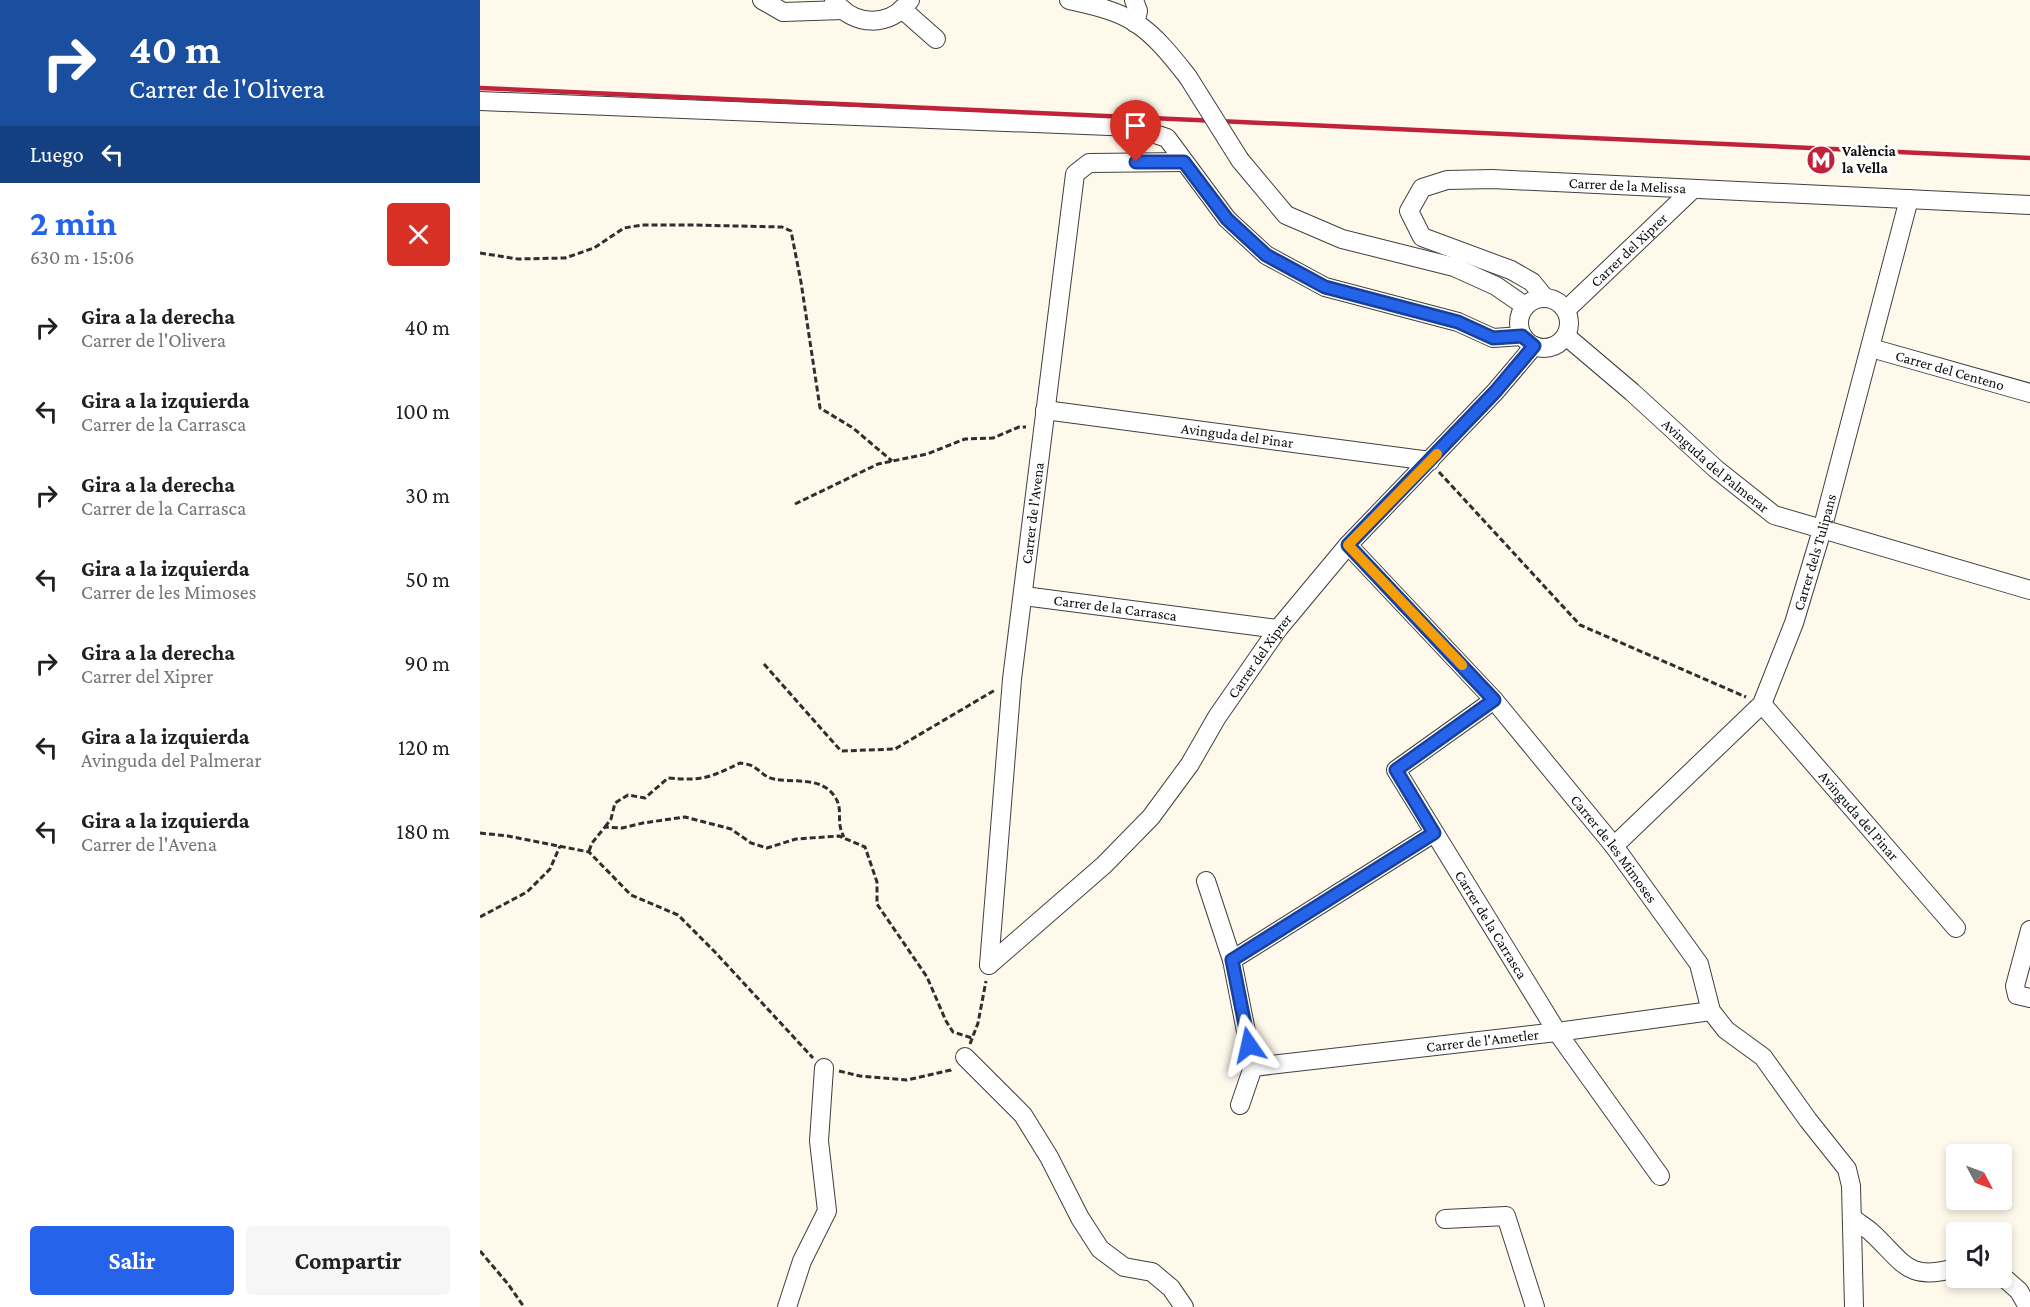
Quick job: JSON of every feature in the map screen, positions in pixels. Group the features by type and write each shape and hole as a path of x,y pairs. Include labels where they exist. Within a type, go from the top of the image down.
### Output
{"street":[{"path":"762,0 783,12 838,5 860,20 879,21 892,17 906,5 936,39"},
{"path":"783,12 807,0"},
{"path":"1069,0 1099,6 1135,22 1167,51 1188,77 1240,160 1286,215 1342,239 1454,267 1496,286 1525,306"},
{"path":"1134,0 1138,11 1135,22"},
{"path":"480,101 1134,126 1167,138 1227,219 1266,255 1325,287 1458,322 1493,338 1528,341 1541,348 1555,346 1566,336 1569,323 1566,310 1554,299 1531,301 1525,306 1519,321 1528,341"},
{"name":"Carrer de l'Avena","path":"989,965 1012,679 1075,174 1089,163 1184,162"},
{"name":"Carrer de la Melissa","path":"1545,298 1532,282 1511,270 1422,237 1409,211 1422,188 1447,180 1492,179 2030,205"},
{"name":"Carrer del Xiprer","path":"1566,310 1693,189"},
{"name":"Carrer dels Tulipans","path":"1614,846 1762,704 1794,623 1822,530 1909,199"},
{"name":"Avinguda del Palmerar","path":"1566,336 1632,392 1716,470 1774,515 2030,590"},
{"name":"Carrer del Xiprer","path":"989,965 1104,865 1151,817 1190,764 1217,717 1278,629 1348,545 1495,392 1528,341"},
{"name":"Carrer del Centeno","path":"1871,348 2030,393"},
{"name":"Avinguda del Pinar","path":"1044,419 1430,461"},
{"name":"Carrer de les Mimoses","path":"1348,545 1494,700 1614,846 1699,964 1712,1011 1726,1030 1763,1057 1808,1120 1847,1169 1851,1186 1852,1218"},
{"name":"Carrer de la Carrasca","path":"1024,596 1278,629"},
{"name":"Carrer de la Carrasca","path":"1494,700 1396,770 1557,1032 1660,1176"},
{"name":"Avinguda del Pinar","path":"1762,704 1956,928"},
{"path":"1232,960 1434,833"},
{"path":"1206,881 1232,960 1253,1067 1240,1105"},
{"path":"2030,930 2015,986 2017,995 2030,998"},
{"name":"Carrer de l'Ametler","path":"1253,1067 1557,1032 1712,1011"},
{"path":"965,1058 1023,1115 1049,1157 1080,1218 1100,1249 1124,1267 1152,1272 1171,1288 1184,1307"},
{"path":"787,1307 802,1261 827,1211 819,1141 824,1068"},
{"path":"1444,1219 1506,1216 1535,1307"},
{"path":"1852,1218 1871,1231 1900,1263 1920,1273 1946,1272"},
{"path":"1852,1218 1854,1307"},
{"path":"2012,1285 2019,1291 2028,1307"}],"path":[{"path":"480,253 518,259 565,258 594,248 624,228 642,225 782,227 790,231 801,282 820,408 853,428 892,461"},
{"path":"795,504 878,464 927,454 965,439 993,438 1044,419"},
{"path":"1430,461 1580,625 1762,704"},
{"path":"764,664 841,751 895,749 1012,679"},
{"path":"589,852 592,843 611,819 615,803 628,795 645,798 668,778 696,780 713,776 740,763 753,766 762,775 774,779 791,779 818,784 834,795 840,807 839,828 845,839"},
{"path":"604,827 622,828 685,817 731,829 751,843 767,848 796,839 839,836 864,847 877,882 877,904 927,977 953,1032 972,1038"},
{"path":"480,833 508,836 589,852 631,895 678,915 824,1068 860,1076 907,1080 951,1070 965,1058 978,1023 989,965"},
{"path":"480,918 527,891 550,869 560,846"},
{"path":"480,1251 524,1307"}],"railway":[{"path":"480,88 2030,158"}],"slow traffic":[{"path":"1437,454 1348,545 1462,665"}],"place":[{"name":"València la Vella","path":"1821,160"}],"route":[{"path":"1136,162 1184,162 1227,219 1266,255 1325,287 1458,322 1493,338 1522,336 1534,346 1495,392 1348,545 1494,700 1396,770 1434,833 1232,960 1249,1045"}]}
